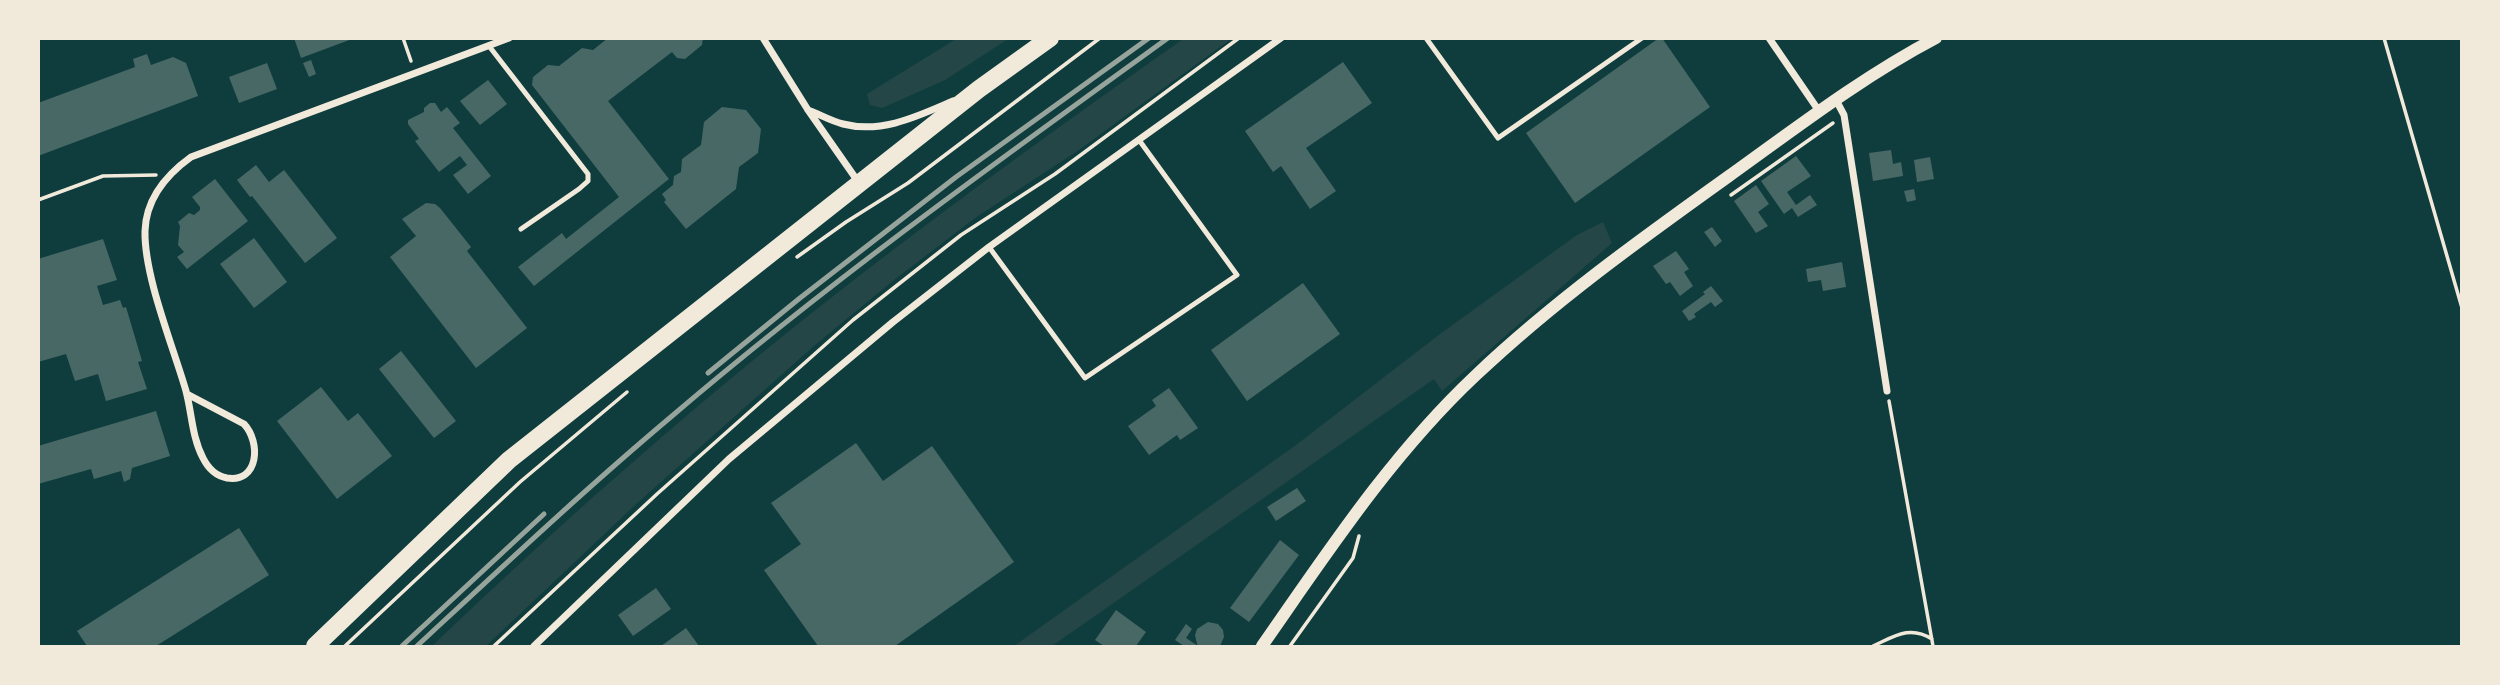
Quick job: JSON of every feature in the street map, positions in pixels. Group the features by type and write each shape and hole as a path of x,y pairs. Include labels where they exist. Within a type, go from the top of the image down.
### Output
{"main road":[{"path":"315,646 509,460 979,89 1050,38"}],"street":[{"path":"187,394 244,424 251,432 255,456 250,468 242,475 222,477 208,466 196,442 187,394 147,255 147,216 152,201 168,175 191,157 509,38"},
{"path":"763,38 859,184"},
{"path":"534,646 729,459 893,322 989,247 1280,38"},
{"path":"1769,38 1819,111"},
{"path":"1262,646 1356,512 1413,441 1474,377 1595,272 1819,111 1895,60 1936,38"},
{"path":"808,110 844,124 875,127 911,119 979,89"},
{"path":"1836,100 1844,115 1887,391"}],"lane":[{"path":"1426,38 1498,138 1642,38"},
{"path":"489,46 588,174 588,181 521,229"},
{"path":"989,247 1084,378 1237,275 1139,140"}],"path":[{"path":"403,38 415,73"},
{"path":"791,262 846,222 908,183 1100,38"},
{"path":"494,646 666,485 853,320 961,235 1055,174 1239,38"},
{"path":"2384,38 2462,308"},
{"path":"1722,202 1844,115"},
{"path":"38,200 103,176 168,175"},
{"path":"345,646 520,482 634,386"},
{"path":"1887,391 1933,646"},
{"path":"1290,646 1353,558 1362,530"},
{"path":"1873,646 1904,633 1920,632 1932,639"}],"shaded area":[{"path":"956,39 1008,39 945,80 882,108 870,105 867,94"},
{"path":"1183,39 1231,39 1076,152 975,218 894,280 815,345 634,506 486,646 432,646 641,455 803,320 979,185"},
{"path":"1603,222 1612,243 1442,391 1434,379 1052,646 1014,646 1296,445 1440,334 1577,235"}],"building":[{"path":"294,38 352,38 352,39 301,58"},
{"path":"608,38 703,38 702,45 685,59 677,58 672,52 608,101 669,179 534,286 518,267 562,233 566,239 619,197 532,85 533,77 548,65 559,66 582,48 593,50"},
{"path":"1662,38 1710,107 1575,203 1526,133"},
{"path":"147,54 151,65 173,57 186,63 198,96 38,156 38,103 135,67 133,59"},
{"path":"311,60 316,74 309,77 303,63"},
{"path":"1343,62 1372,103 1306,148 1336,191 1310,209 1281,166 1273,172 1245,131"},
{"path":"267,63 277,89 239,103 229,77"},
{"path":"488,80 507,104 480,125 460,101"},
{"path":"435,103 441,112 447,107 460,123 453,128 491,176 468,194 453,175 467,165 460,156 439,172 415,141 419,139 408,120 424,112 424,108"},
{"path":"722,107 746,110 761,129 758,153 739,167 736,189 686,229 664,202 666,200 662,194 673,185 674,176 681,172 682,159 701,145 704,122"},
{"path":"1891,150 1893,164 1901,162 1903,176 1873,181 1869,153"},
{"path":"1796,156 1811,176 1787,192 1796,205 1810,195 1817,205 1798,217 1792,208 1784,214 1761,181"},
{"path":"1930,157 1934,179 1917,182 1914,160"},
{"path":"256,165 269,182 284,170 337,238 305,263 237,180"},
{"path":"215,179 248,221 187,269 177,257 184,252 178,245 178,222 189,213 194,215 200,210 192,197"},
{"path":"1756,185 1769,204 1758,212 1768,226 1756,233 1734,201"},
{"path":"1914,189 1916,200 1907,202 1904,191"},
{"path":"426,203 440,208 471,247 467,251 527,328 476,368 390,257 416,236 402,219"},
{"path":"1712,227 1722,241 1715,247 1704,232"},
{"path":"254,238 287,282 254,308 220,264"},
{"path":"103,239 117,280 97,286 103,305 120,300 123,308 126,307 142,361 138,362 147,389 106,401 98,374 75,381 66,354 38,362 38,259"},
{"path":"1676,251 1689,269 1684,272 1693,286 1680,296 1670,282 1666,284 1653,266"},
{"path":"1842,262 1846,287 1823,291 1821,280 1808,282 1806,269"},
{"path":"1303,283 1340,334 1247,401 1211,350"},
{"path":"1711,286 1723,301 1715,307 1711,302 1689,321 1682,311 1705,294 1703,292"},
{"path":"401,351 456,421 434,438 379,369"},
{"path":"321,387 348,421 358,413 392,456 337,499 277,421"},
{"path":"1169,388 1198,428 1180,440 1177,435 1149,455 1128,426 1156,406 1152,400"},
{"path":"156,411 170,456 132,468 130,479 124,482 121,471 94,479 91,469 38,484 38,446"},
{"path":"856,443 883,481 932,446 1014,562 895,646 818,646 764,570 801,544 771,503"},
{"path":"1297,488 1306,501 1276,521 1267,507"},
{"path":"239,528 269,575 156,646 87,646 77,631"},
{"path":"1280,540 1299,555 1249,622 1230,608"},
{"path":"656,588 671,609 633,636 618,615"},
{"path":"1116,610 1146,632 1136,646 1104,646 1095,640"},
{"path":"1208,622 1218,624 1223,630 1224,637 1220,646 1198,646 1195,635 1197,629"},
{"path":"1186,624 1192,629 1186,638 1198,646 1184,646 1175,640"},
{"path":"686,628 699,646 661,646"}],"railway":[{"path":"708,373 956,177 1149,38"},
{"path":"417,646 607,472 792,317 916,222 1168,38"},
{"path":"402,646 544,514"}]}
